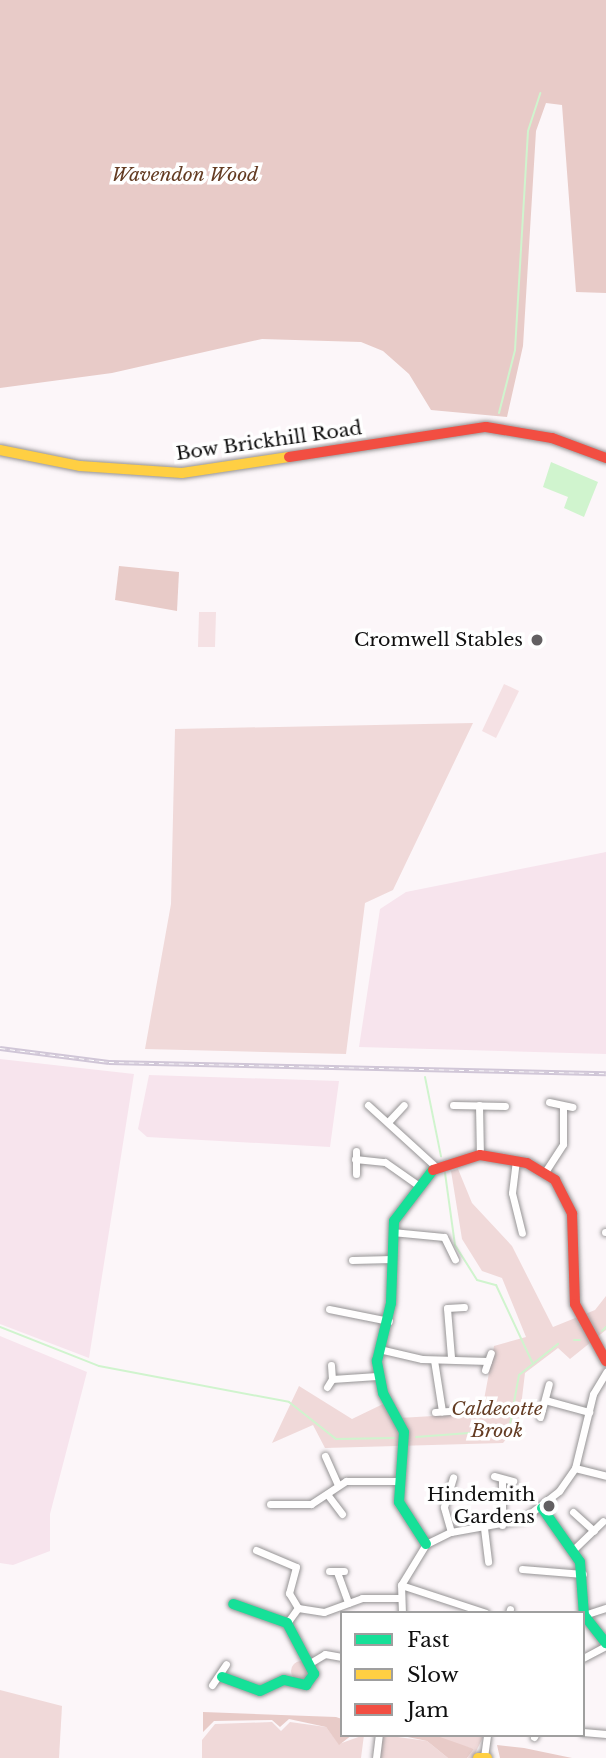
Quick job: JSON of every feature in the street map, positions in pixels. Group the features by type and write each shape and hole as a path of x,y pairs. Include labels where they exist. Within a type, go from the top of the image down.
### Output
{"street":[{"name":"Bow Brickhill Road","path":"0,450 80,466 182,474 436,433 501,429 606,458"},
{"path":"549,1102 572,1107"},
{"path":"368,1105 436,1167"},
{"path":"388,1122 404,1105"},
{"path":"453,1105 505,1106"},
{"path":"479,1105 480,1155"},
{"path":"545,1172 563,1144 563,1107"},
{"path":"356,1174 356,1155 385,1162 416,1184"},
{"path":"426,1544 403,1511 397,1480 404,1432 377,1376 379,1349 389,1321 392,1232 398,1209 416,1184 436,1167 480,1155 516,1160 545,1172 568,1201 575,1304 606,1361"},
{"path":"516,1160 514,1217 522,1233"},
{"path":"392,1232 444,1233 455,1259"},
{"path":"352,1260 364,1253 391,1259"},
{"path":"437,1308 464,1307"},
{"path":"447,1308 451,1357"},
{"path":"329,1309 389,1321"},
{"path":"336,1321 340,1311"},
{"path":"379,1349 434,1360 489,1357 485,1370"},
{"path":"434,1360 442,1411"},
{"path":"327,1387 331,1379 331,1365"},
{"path":"402,1611 401,1585 426,1544 451,1532 502,1525 542,1508 575,1468 589,1412 606,1372"},
{"path":"331,1379 377,1376"},
{"path":"540,1417 549,1384"},
{"path":"545,1400 589,1412"},
{"path":"325,1456 337,1483"},
{"path":"575,1468 606,1476"},
{"path":"494,1476 502,1481 513,1481"},
{"path":"275,1501 311,1504 327,1494 337,1483 397,1480"},
{"path":"502,1481 502,1525"},
{"path":"451,1532 444,1507 453,1484"},
{"path":"327,1494 342,1514"},
{"path":"542,1508 574,1549 583,1574 584,1611"},
{"path":"573,1512 594,1531"},
{"path":"574,1549 603,1521"},
{"path":"484,1528 488,1562"},
{"path":"487,1547 497,1546"},
{"path":"256,1550 298,1563 289,1593 298,1608"},
{"path":"522,1569 583,1574"},
{"path":"337,1572 348,1603"},
{"path":"401,1585 479,1611"},
{"path":"298,1608 324,1612 348,1603 400,1598"},
{"path":"239,1602 287,1623"},
{"path":"287,1623 298,1608"},
{"path":"585,1615 606,1608"},
{"path":"585,1616 606,1645 585,1657"},
{"path":"222,1677 250,1690 284,1680 301,1687 313,1678 310,1663 292,1643 287,1623"},
{"path":"310,1663 325,1654 340,1657"},
{"path":"212,1685 222,1677 226,1664"},
{"path":"585,1732 606,1734"},
{"path":"376,1758 379,1737"},
{"path":"483,1758 487,1737"}],"shaded area":[{"path":"551,462 598,482 584,517 564,508 568,497 543,487"},
{"path":"199,612 216,612 215,647 198,647"},
{"path":"504,684 519,691 496,738 482,731"},
{"path":"606,852 606,1054 359,1047 380,909 406,892"},
{"path":"0,1059 134,1074 89,1358 0,1324"},
{"path":"149,1075 339,1081 330,1147 147,1137 138,1129"},
{"path":"0,1336 87,1372 50,1514 50,1551 13,1565 0,1563"}],"green space":[{"name":"Wavendon Wood","path":"0,0 606,0 606,293 576,292 562,105 546,103 536,131 523,346 507,417 431,410 409,374 383,351 361,342 262,339 112,373 0,388"},
{"path":"119,566 179,572 177,611 115,600"},
{"path":"473,723 393,890 365,903 346,1054 145,1049 171,904 175,729"},
{"name":"Caldecotte Brook","path":"458,1169 472,1203 512,1246 553,1327 595,1310 606,1296 606,1330 570,1359 558,1348 525,1373 519,1423 503,1443 325,1448 313,1425 272,1443 299,1386 352,1419 383,1404 399,1418 468,1414 483,1405 494,1346 526,1337 502,1278 482,1271 462,1239 451,1171"},
{"path":"301,1661 308,1664 311,1671 308,1678 301,1681 294,1678 291,1671 294,1664"},
{"path":"0,1690 62,1706 59,1758 0,1758"},
{"path":"203,1712 336,1717 340,1718 340,1737 349,1737 339,1745 326,1727 289,1719 280,1727 272,1720 214,1721 203,1732"},
{"path":"272,1722 281,1731 290,1722 326,1727 339,1744 364,1737 361,1758 202,1758 202,1740 215,1724"},
{"path":"383,1737 398,1737 427,1741 448,1758 380,1758"},
{"path":"408,1737 440,1737 474,1749 467,1758 448,1758 427,1741"},
{"path":"432,1737 483,1737 473,1758 467,1758 474,1749"},
{"path":"497,1745 524,1748 572,1758 500,1758"}],"waterway":[{"path":"499,413 515,350 528,131 540,93"},
{"path":"425,1077 441,1156"},
{"path":"445,1173 455,1245 477,1280 496,1285 532,1362"},
{"path":"0,1327 99,1366 289,1402 336,1439 394,1438"},
{"path":"602,1331 606,1327"},
{"path":"574,1340 580,1340"},
{"path":"416,1437 509,1430 519,1375 558,1344"}],"railway":[{"path":"0,1048 109,1062 606,1073"}],"traffic: fast":[{"path":"426,1544 399,1502 404,1432 383,1393 377,1361 391,1303 394,1221 433,1170"},
{"path":"542,1508 580,1562 584,1611"},
{"path":"222,1677 260,1691 284,1680 306,1685 314,1674 287,1623 233,1604"},
{"path":"585,1616 606,1643"}],"traffic: slow":[{"path":"0,450 80,466 182,473 289,457"},
{"path":"478,1758 487,1758"}],"traffic: jam":[{"path":"289,457 486,427 552,438 606,458"},
{"path":"433,1170 480,1155 527,1163 555,1180 572,1214 575,1304 606,1361"}],"place":[{"name":"Cromwell Stables","path":"537,640"},
{"name":"Hindemith Gardens","path":"549,1506"}]}
